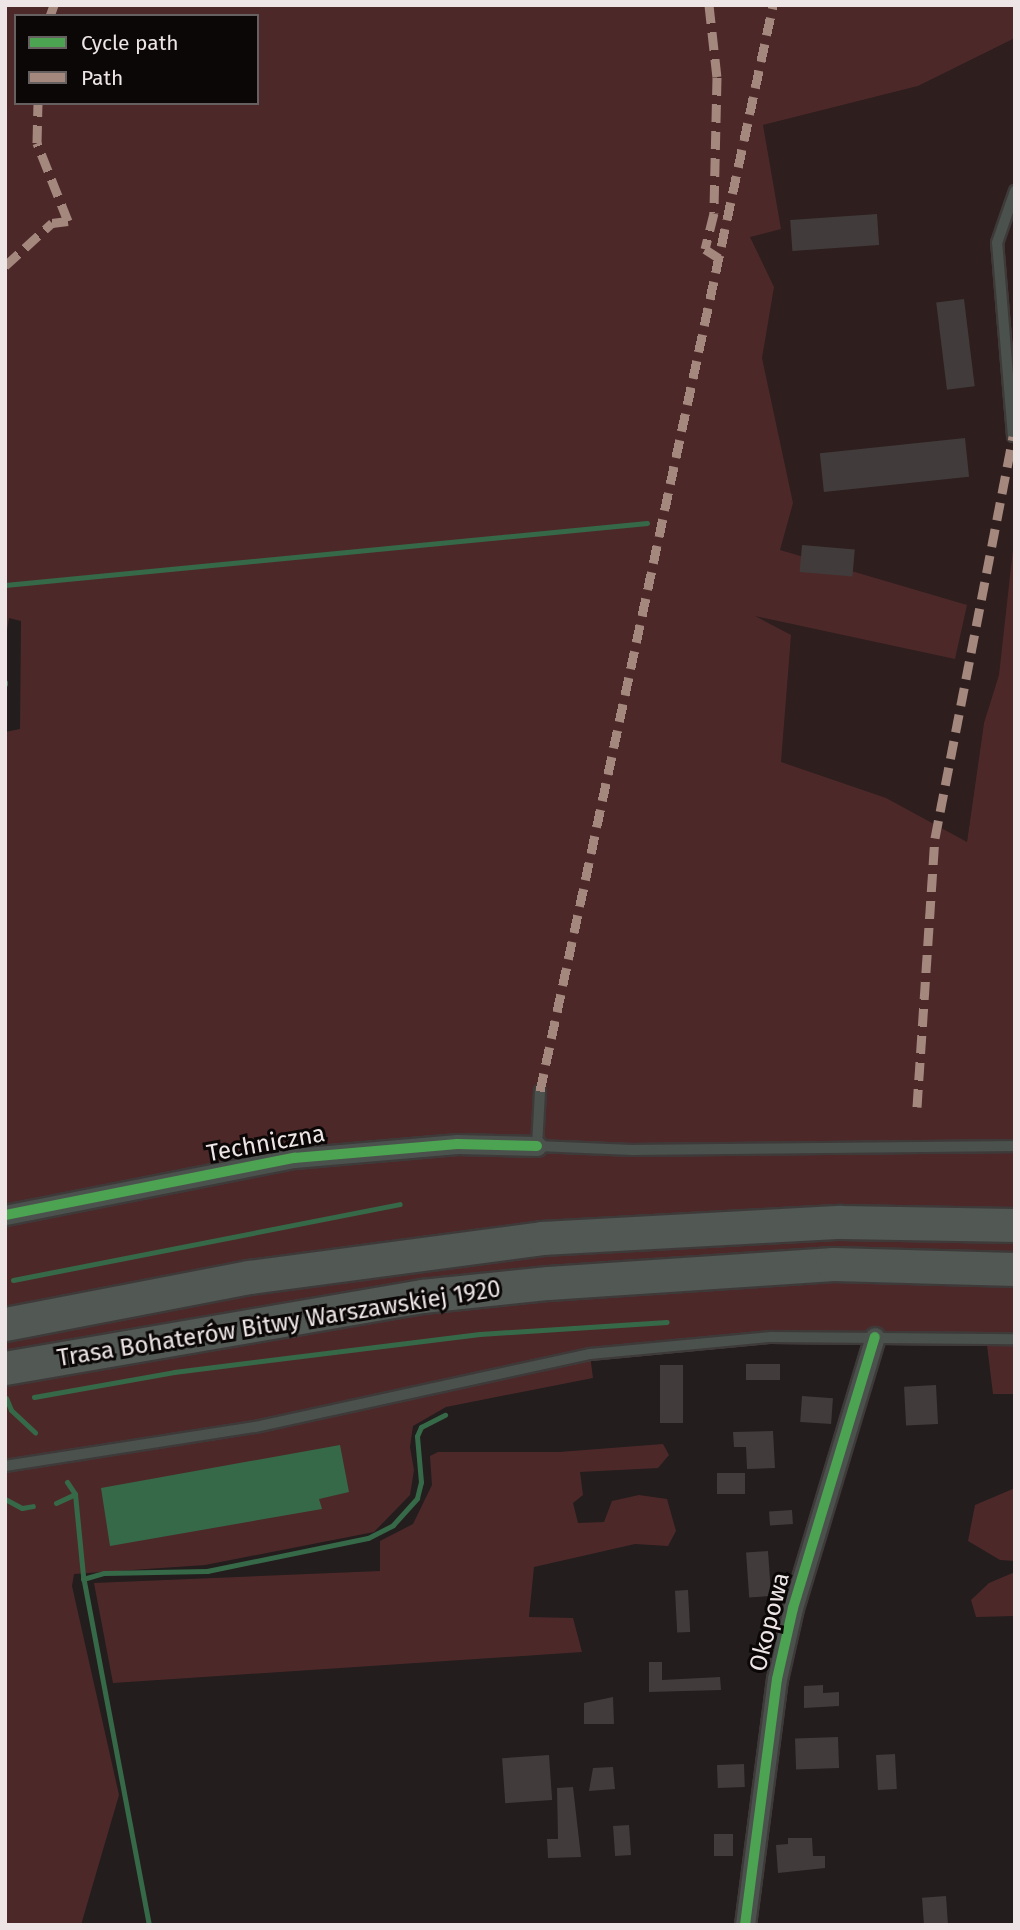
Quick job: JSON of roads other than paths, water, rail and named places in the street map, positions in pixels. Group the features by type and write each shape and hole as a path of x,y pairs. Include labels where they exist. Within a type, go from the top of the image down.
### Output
{"highway":[{"name":"Trasa Bohaterów Bitwy Warszawskiej 1920","path":"5,1324 250,1277 542,1238 828,1223 1015,1224"},
{"name":"Trasa Bohaterów Bitwy Warszawskiej 1920","path":"5,1368 422,1296 548,1283 833,1264 1015,1269"},
{"path":"5,1313 88,1307"}],"street":[{"name":"Techniczna","path":"5,1215 294,1157 444,1145 537,1146"},
{"name":"Okopowa","path":"745,1925 777,1679 793,1608 875,1337"}],"lane":[{"path":"1013,436 997,243 1015,191"},
{"path":"540,1091 537,1146 633,1150 1015,1146"},
{"path":"5,1466 255,1427 590,1354 759,1338 1015,1339"}],"waterway":[{"path":"5,585 647,523"},
{"path":"13,1280 400,1204"},
{"path":"34,1397 174,1372 480,1334 667,1322"},
{"path":"6,1398 11,1410 35,1432"},
{"path":"83,1579 104,1573 207,1571 368,1538 393,1525 417,1498 421,1482 417,1436 421,1427 445,1415"},
{"path":"67,1482 75,1494 83,1576 149,1925"},
{"path":"56,1503 75,1494"},
{"path":"5,1499 22,1508 33,1506"}]}
